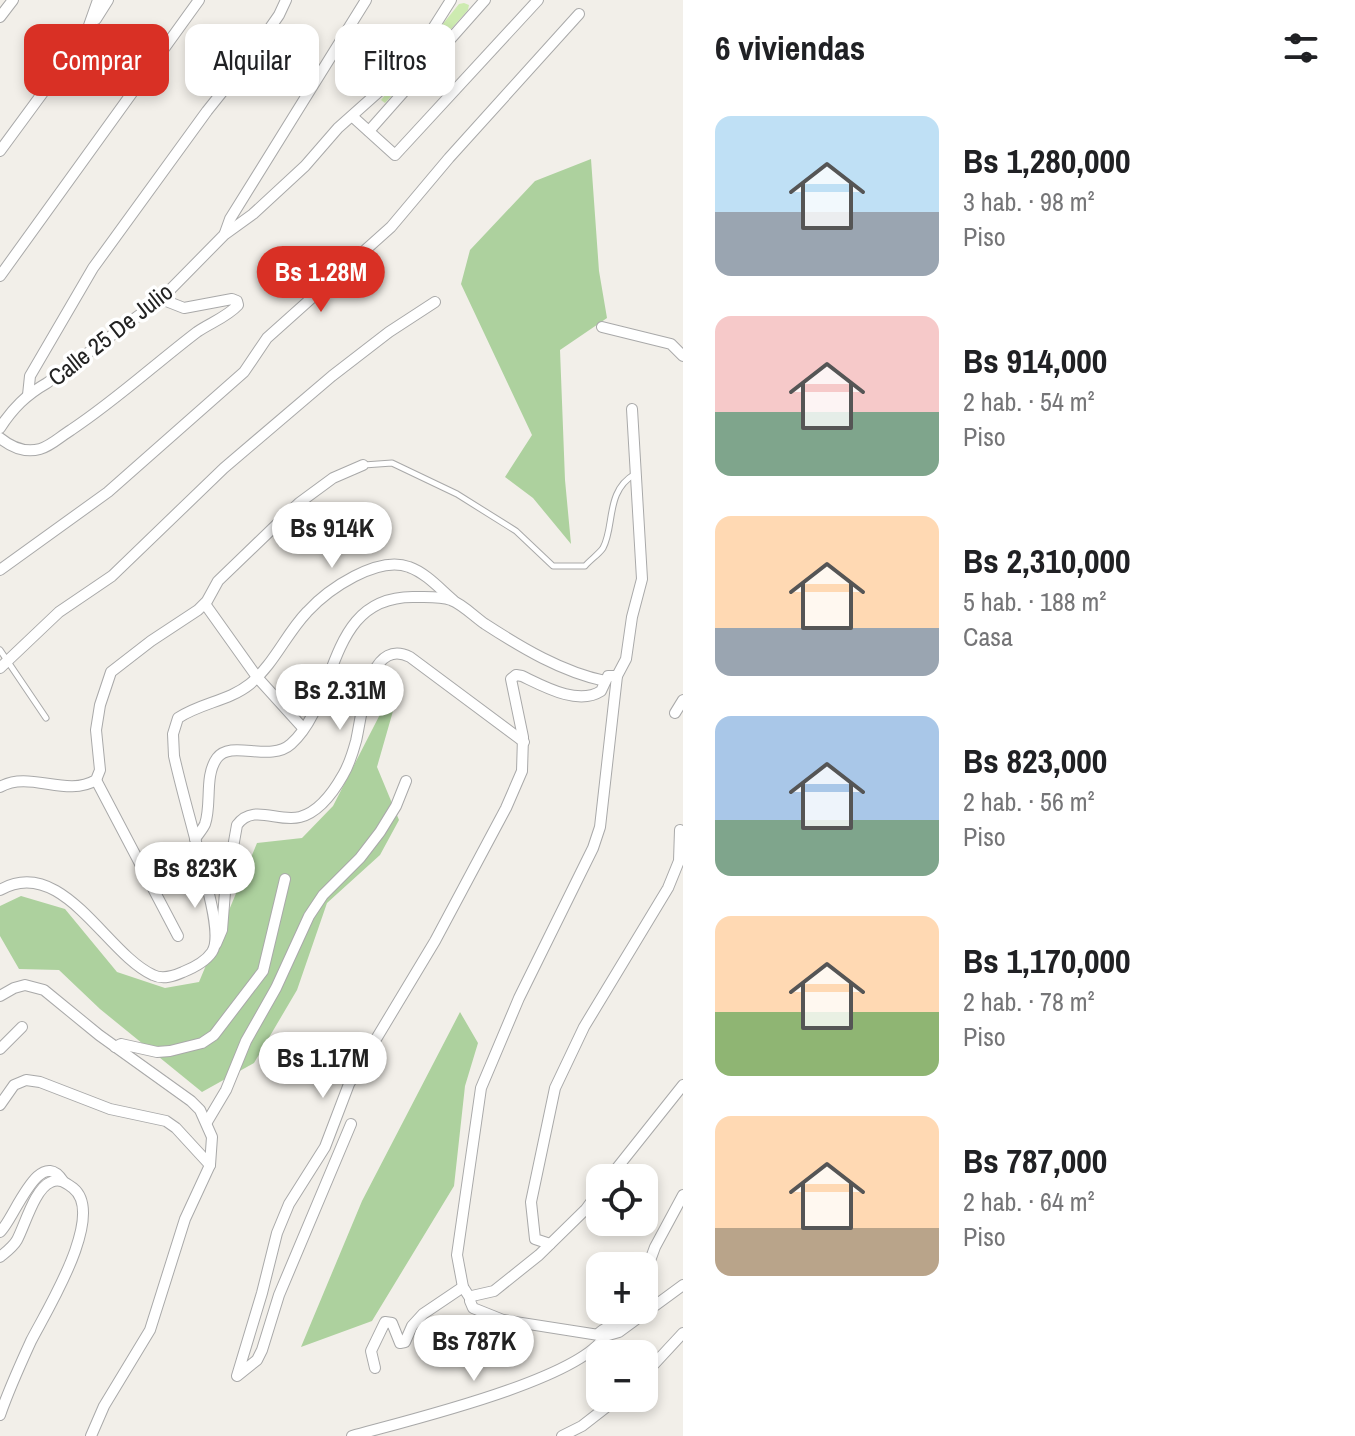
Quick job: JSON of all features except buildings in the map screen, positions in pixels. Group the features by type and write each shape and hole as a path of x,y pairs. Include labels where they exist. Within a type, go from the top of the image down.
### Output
{"street":[{"path":"0,17 13,0"},
{"path":"90,24 98,0"},
{"path":"92,24 108,0"},
{"path":"0,276 199,0"},
{"path":"28,395 30,376 93,268 242,68 286,0"},
{"path":"224,235 230,219 304,96 366,0"},
{"name":"Calle 25 De Julio","path":"0,428 10,412 28,395 161,299 224,235 253,214 305,166 338,128 402,71 451,0"},
{"path":"369,131 485,0"},
{"path":"353,117 395,155 538,0"},
{"path":"0,570 108,492 244,372 267,338 391,227 579,14"},
{"path":"0,151 40,96"},
{"path":"0,438 11,447 20,449 45,447 99,411 146,371 238,305 232,299 184,308 161,299"},
{"path":"4,664 59,612 112,576 224,468 332,376 389,332 435,302"},
{"path":"602,327 671,344 683,356"},
{"path":"632,409 642,579 628,634 626,659 617,676 600,827 593,848 519,998 481,1088 457,1255 463,1287 476,1311 503,1320 602,1335 619,1332 683,1285"},
{"path":"0,787 20,781 80,786 96,780 100,770 96,730 111,672 205,604 218,581 299,503 333,478 363,465"},
{"path":"215,945 212,909 174,756 174,726 185,713 238,692 257,677 313,606 344,583 392,562 413,568 489,627 584,677 605,681"},
{"path":"195,839 205,823 216,759 223,753 237,750 273,753 293,743 310,718 344,637 369,610 392,598 453,600"},
{"path":"205,604 257,677 303,728"},
{"path":"0,890 15,883 25,883 68,897 138,967 160,978 189,970 212,952 222,930 225,892 237,825 242,818 255,814 297,818 308,813 334,790 351,757 370,681 376,667 388,655 401,653 410,657 524,742"},
{"path":"351,1124 279,1295 262,1350 257,1360 237,1376 289,1204 325,1147 349,1084 435,941 506,808 522,771 524,742 510,682 513,677 522,676 560,692 585,696 599,693 610,675 617,676"},
{"path":"675,713 683,700"},
{"path":"96,780 178,936"},
{"path":"207,1122 226,1090 246,1041 276,988 309,916 323,895 349,870 380,832 406,781"},
{"path":"550,1244 535,1239 531,1202 555,1088 584,1027 668,888 679,861 680,830"},
{"path":"115,1047 121,1044 157,1052 170,1051 202,1043 214,1035 263,971 285,879"},
{"path":"0,996 25,985 44,990 115,1047 191,1101 207,1122 212,1137 210,1165 185,1219 150,1330 104,1406 91,1436"},
{"path":"0,1049 22,1027"},
{"path":"0,1105 14,1085 26,1080 40,1082 110,1109 166,1121 210,1165"},
{"path":"620,1164 683,1085"},
{"path":"0,1232 37,1175 58,1174 77,1191 83,1212 74,1254 60,1290 14,1377 0,1415"},
{"path":"0,1257 16,1243 40,1190 51,1182 63,1181"},
{"path":"653,1252 683,1195"},
{"path":"470,1298 494,1291 586,1209"},
{"path":"375,1368 371,1351 385,1322 392,1323 400,1343 405,1342 412,1326 423,1314 463,1287"},
{"path":"352,1436 470,1403 570,1365 590,1353 602,1330 617,1324"},
{"path":"658,1360 683,1333"},
{"path":"562,1436 600,1412"}],"lane":[{"path":"363,465 392,463 457,494 516,531 553,566 585,566 603,547 612,505 620,489 635,474"},
{"path":"0,650 4,664 46,718"}],"green space":[{"path":"459,4 469,5 468,10 455,25 443,24"},
{"path":"591,159 599,271 607,318 560,350 571,544 533,498 505,477 532,435 461,284 470,250 535,181"},
{"path":"392,691 393,711 377,767 399,820 380,855 327,903 297,990 254,1063 202,1092 100,1009 59,970 19,969 0,936 0,906 21,896 65,909 117,972 165,988 199,982 257,843 302,838 333,806"},
{"path":"460,1012 478,1043 465,1086 454,1186 372,1321 301,1347 362,1201"}]}
